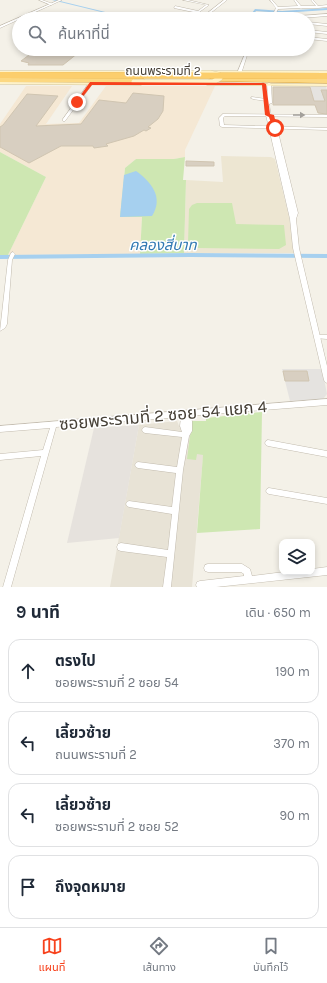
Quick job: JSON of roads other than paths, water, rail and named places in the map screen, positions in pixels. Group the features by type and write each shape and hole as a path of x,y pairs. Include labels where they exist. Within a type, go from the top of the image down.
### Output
{"highway":[{"path":"0,77 327,78"}],"main road":[{"name":"ถนนพระรามที่ 2","path":"0,72 327,72"},
{"path":"36,72 210,73 219,75 220,78 213,82 40,83"},
{"name":"ถนนพระรามที่ 2","path":"0,83 327,84"}],"street":[{"path":"40,0 52,4"},
{"path":"185,0 208,5 204,9 197,12 175,7 185,0"},
{"path":"220,5 217,3 222,0"},
{"path":"210,12 226,0"},
{"path":"271,0 276,10 327,6"},
{"path":"295,0 302,8"},
{"path":"312,0 318,7"},
{"path":"36,12 61,1"},
{"path":"37,12 61,1"},
{"path":"204,9 212,10"},
{"path":"315,16 327,15"},
{"path":"0,28 12,23"},
{"path":"315,23 327,25"},
{"path":"315,32 327,33"},
{"path":"315,39 327,40"},
{"path":"240,71 245,56"},
{"path":"64,120 90,83"},
{"path":"267,84 266,100 269,115 293,219 296,248 326,377"},
{"path":"267,84 269,115"},
{"path":"253,98 266,100"},
{"path":"327,116 269,115 224,116 221,118 222,126 327,129"},
{"path":"0,329 4,324 10,260 12,254"},
{"path":"317,337 327,337"},
{"name":"ซอยพระรามที่ 2 ซอย 54 แยก 4","path":"0,429 54,424 185,416 327,402"},
{"path":"167,587 180,470 186,435 183,430 182,422 185,416"},
{"path":"7,587 54,424"},
{"path":"145,430 186,435"},
{"path":"268,443 327,454"},
{"path":"0,456 46,453"},
{"path":"138,465 180,470"},
{"path":"269,491 327,502"},
{"path":"129,504 176,511"},
{"path":"122,547 171,554"},
{"path":"208,568 242,568 247,572 250,580"},
{"path":"200,585 327,571"}],"water":[{"path":"136,171 147,180 154,190 157,202 155,209 152,216 120,217 124,175"}],"waterway":[{"path":"53,0 104,12"},
{"path":"282,12 327,9"},
{"path":"254,12 255,10 282,12"},
{"name":"คลองสี่บาท","path":"0,257 190,255 327,256"}]}
